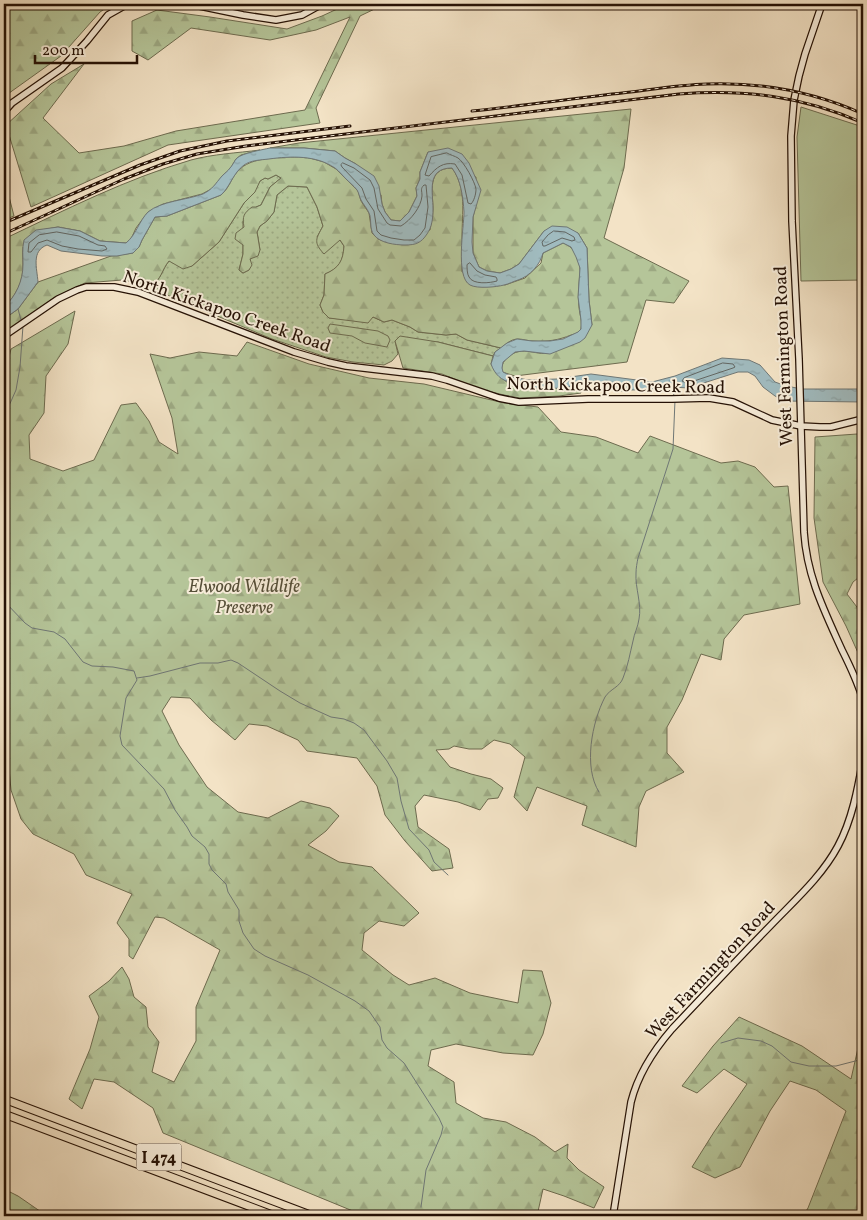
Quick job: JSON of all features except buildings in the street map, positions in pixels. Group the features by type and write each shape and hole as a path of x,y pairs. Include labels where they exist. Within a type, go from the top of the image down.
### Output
{"highway":[{"name":"I 474","path":"4,1099 313,1216"},
{"name":"I 474","path":"4,1114 275,1216"}],"main road":[{"path":"4,112 12,103 62,68 108,15 129,4"},
{"path":"190,4 276,20 302,15 322,4"},
{"name":"West Farmington Road","path":"822,4 799,76 794,100 791,136 792,221 800,359 804,532 808,562 817,593 857,682 863,700"},
{"name":"North Kickapoo Creek Road","path":"4,336 67,294 86,287 114,287 138,292 256,338 320,360 361,368 432,376 510,400 533,402 588,399 709,398 733,402 772,420 801,426 831,426 863,419"},
{"name":"West Farmington Road","path":"612,1216 631,1102 636,1085 647,1063 659,1044 672,1029 826,865 838,846 847,825 863,759"}],"green space":[{"path":"4,4 112,4 100,12 61,56 5,96"},
{"path":"348,4 385,4 360,16 316,108 320,123 168,145 31,207 6,125 51,84 84,64 43,118 79,153 124,146 176,131 305,110 350,17 316,30 270,40 191,28 148,60 132,51 132,21 157,10 287,29"},
{"path":"801,107 863,127 863,280 801,281 797,137"},
{"path":"631,109 624,168 604,238 689,281 674,303 646,300 627,362 515,376 502,372 504,361 513,354 524,351 553,352 568,344 592,325 587,248 578,233 544,231 519,264 500,273 487,271 479,267 473,253 476,177 428,152 416,188 417,196 409,212 400,221 391,220 385,212 381,195 356,164 335,151 304,148 270,148 299,143"},
{"path":"260,150 241,155 236,159 230,169 213,188 202,194 163,204 148,212 136,228 131,239 126,243 100,241 80,231 58,227 36,231 23,247 21,282 16,293 4,307 4,239 143,176 208,156"},
{"path":"306,157 324,162 336,169 358,191 361,201 369,213 372,233 378,239 390,243 430,230 433,212 432,189 435,177 438,172 452,168 460,184 463,201 462,272 505,285 525,278 541,263 543,253 563,243 576,254 580,267 578,297 581,329 575,334 553,340 531,341 515,339 501,348 467,340 456,334 446,335 418,332 392,320 384,322 373,317 368,323 329,318 323,312 320,305 324,295 325,274 334,269 339,263 343,256 344,246 340,240 324,254 318,246 317,237 323,226 317,207 307,187 288,186 277,195 274,212 260,226 257,232 260,250 258,256 250,259 252,265 249,270 243,273 239,270 243,245 235,239 236,233 244,227 245,213 252,207 261,205 270,187 281,178 276,175 260,181 255,192 244,203 219,242 192,266 183,269 169,261 157,281 151,285 122,280 85,283 55,297 4,333 4,319 18,309 38,282 111,256 133,253 139,247 155,217 167,216 221,195 237,172 246,164 258,160"},
{"path":"276,175 281,178 270,187 261,205 256,207 243,221 243,254 239,270 243,273 249,270 250,259 260,250 257,232 260,226 274,212 277,195 288,186 307,187 317,207 323,226 317,237 340,240 344,246 340,263 325,274 324,295 320,305 323,312 329,318 352,320 373,317 384,322 392,320 418,332 446,335 456,334 467,340 501,348 493,356 438,342 395,341 398,354 392,361 384,365 353,362 326,357 272,339 153,289 151,285 159,278 169,261 192,266 219,242 260,181"},
{"path":"4,177 14,216 4,220"},
{"name":"Elwood Wildlife Preserve","path":"75,311 68,344 46,376 44,413 29,435 30,459 63,471 94,460 121,405 136,403 149,421 159,442 178,454 172,418 150,354 170,358 199,352 237,356 247,342 309,364 369,378 424,384 504,403 538,407 561,432 596,437 638,453 650,436 721,463 738,461 755,467 774,487 788,486 800,604 744,615 724,639 721,660 701,654 682,700 667,727 667,753 684,772 646,791 639,807 636,847 582,825 587,806 537,787 527,811 514,797 525,757 510,744 494,740 482,749 454,746 449,749 436,750 450,767 491,779 503,788 498,798 488,799 480,810 458,802 424,795 415,806 418,827 449,849 453,868 432,871 385,815 377,786 357,758 307,751 298,740 267,726 249,724 235,740 211,720 190,698 171,697 162,711 179,745 207,787 238,812 268,818 301,801 330,808 339,816 326,831 308,845 339,862 372,867 419,913 404,926 379,921 364,933 362,950 393,975 409,985 435,978 470,993 518,1003 523,970 542,971 551,1003 543,1034 533,1055 503,1053 456,1044 431,1050 428,1066 454,1082 456,1103 483,1118 506,1122 535,1137 555,1152 568,1144 567,1158 579,1170 604,1187 594,1208 543,1189 537,1216 365,1216 163,1133 153,1108 114,1082 94,1079 82,1109 69,1099 90,1049 99,1017 89,996 109,981 122,967 129,979 134,997 146,1007 148,1027 159,1042 152,1072 174,1082 196,1041 196,1007 220,950 164,918 155,917 133,959 129,956 129,939 117,923 132,894 86,875 74,854 33,834 21,819 11,790 4,713 4,395 7,365 11,349"},
{"path":"330,324 378,331 388,336 390,340 387,347 365,343 352,336 330,333 328,328"},
{"path":"400,336 438,342 493,356 491,364 502,378 510,384 529,388 578,386 581,393 520,398 479,389 442,374 403,368 395,341"},
{"path":"857,434 863,436 863,583 858,578 853,582 847,594 863,615 863,664 823,582 814,518 815,437"},
{"path":"739,1017 802,1046 851,1079 863,1026 863,1216 803,1216 808,1208 846,1111 816,1090 790,1081 770,1111 740,1167 715,1178 692,1167 747,1084 724,1069 697,1093 682,1086 713,1046"},
{"path":"4,1189 18,1196 47,1216 4,1216"}],"water":[{"path":"270,148 304,148 335,151 374,176 379,186 385,212 391,220 400,221 409,212 417,196 416,188 420,179 420,172 428,152 448,148 462,154 469,163 481,190 473,217 472,242 473,253 479,267 487,271 500,273 519,264 544,231 552,226 567,227 578,233 587,248 592,325 585,338 580,342 550,354 524,351 515,352 503,362 502,368 503,372 513,377 528,380 557,379 591,374 652,382 675,376 722,358 749,360 760,365 775,382 786,386 802,389 863,389 863,402 785,401 763,387 755,376 748,372 738,372 688,388 673,387 627,391 593,384 546,389 533,388 512,384 513,382 502,379 494,371 491,364 495,352 507,343 517,339 550,341 563,339 581,329 578,297 580,268 571,247 563,243 543,253 537,266 522,278 506,285 482,287 470,285 465,280 462,262 464,212 462,195 458,178 452,168 444,169 435,176 432,189 432,219 427,234 418,243 401,245 384,242 374,235 369,213 357,190 336,169 328,164 312,159 295,157 250,162 240,168 221,195 167,216 155,217 139,247 133,253 102,256 61,251 47,245 42,248 36,260 38,282 18,309 4,319 4,307 15,293 22,276 24,240 36,230 58,227 80,231 100,241 126,243 148,212 153,208 203,194 214,186 237,158 248,153"}],"waterway":[{"path":"18,309 21,320"},
{"path":"4,417 16,390 23,326"},
{"path":"673,387 674,397"},
{"path":"599,792 591,770 590,758 593,731 605,697 620,684 628,664 640,613 636,579 638,558 673,449 675,400"},
{"path":"4,601 32,628 54,632 65,639 83,662 92,666 134,671 137,680 126,698 120,736 122,745 164,789 192,836 205,847 209,854 209,864 212,870 226,884 228,892 239,910 239,921 243,933 254,949 265,956 308,975 369,1011 380,1027 382,1040 387,1048 404,1063 443,1127 426,1170 421,1207"},
{"path":"137,678 200,663 218,663 231,660 300,703 331,717 354,723 364,730 397,778 409,829 429,850 434,862 448,875"},
{"path":"721,1043 738,1038 761,1041 772,1046 791,1062 809,1066 836,1066 863,1059"}],"railway":[{"path":"472,111 671,87 727,84 767,87 806,94 863,114"},
{"path":"4,234 124,179 163,164 197,154 246,146 679,94 703,93 773,96 818,106 863,123"},
{"path":"4,223 140,165 180,151 227,141 350,126"}]}
